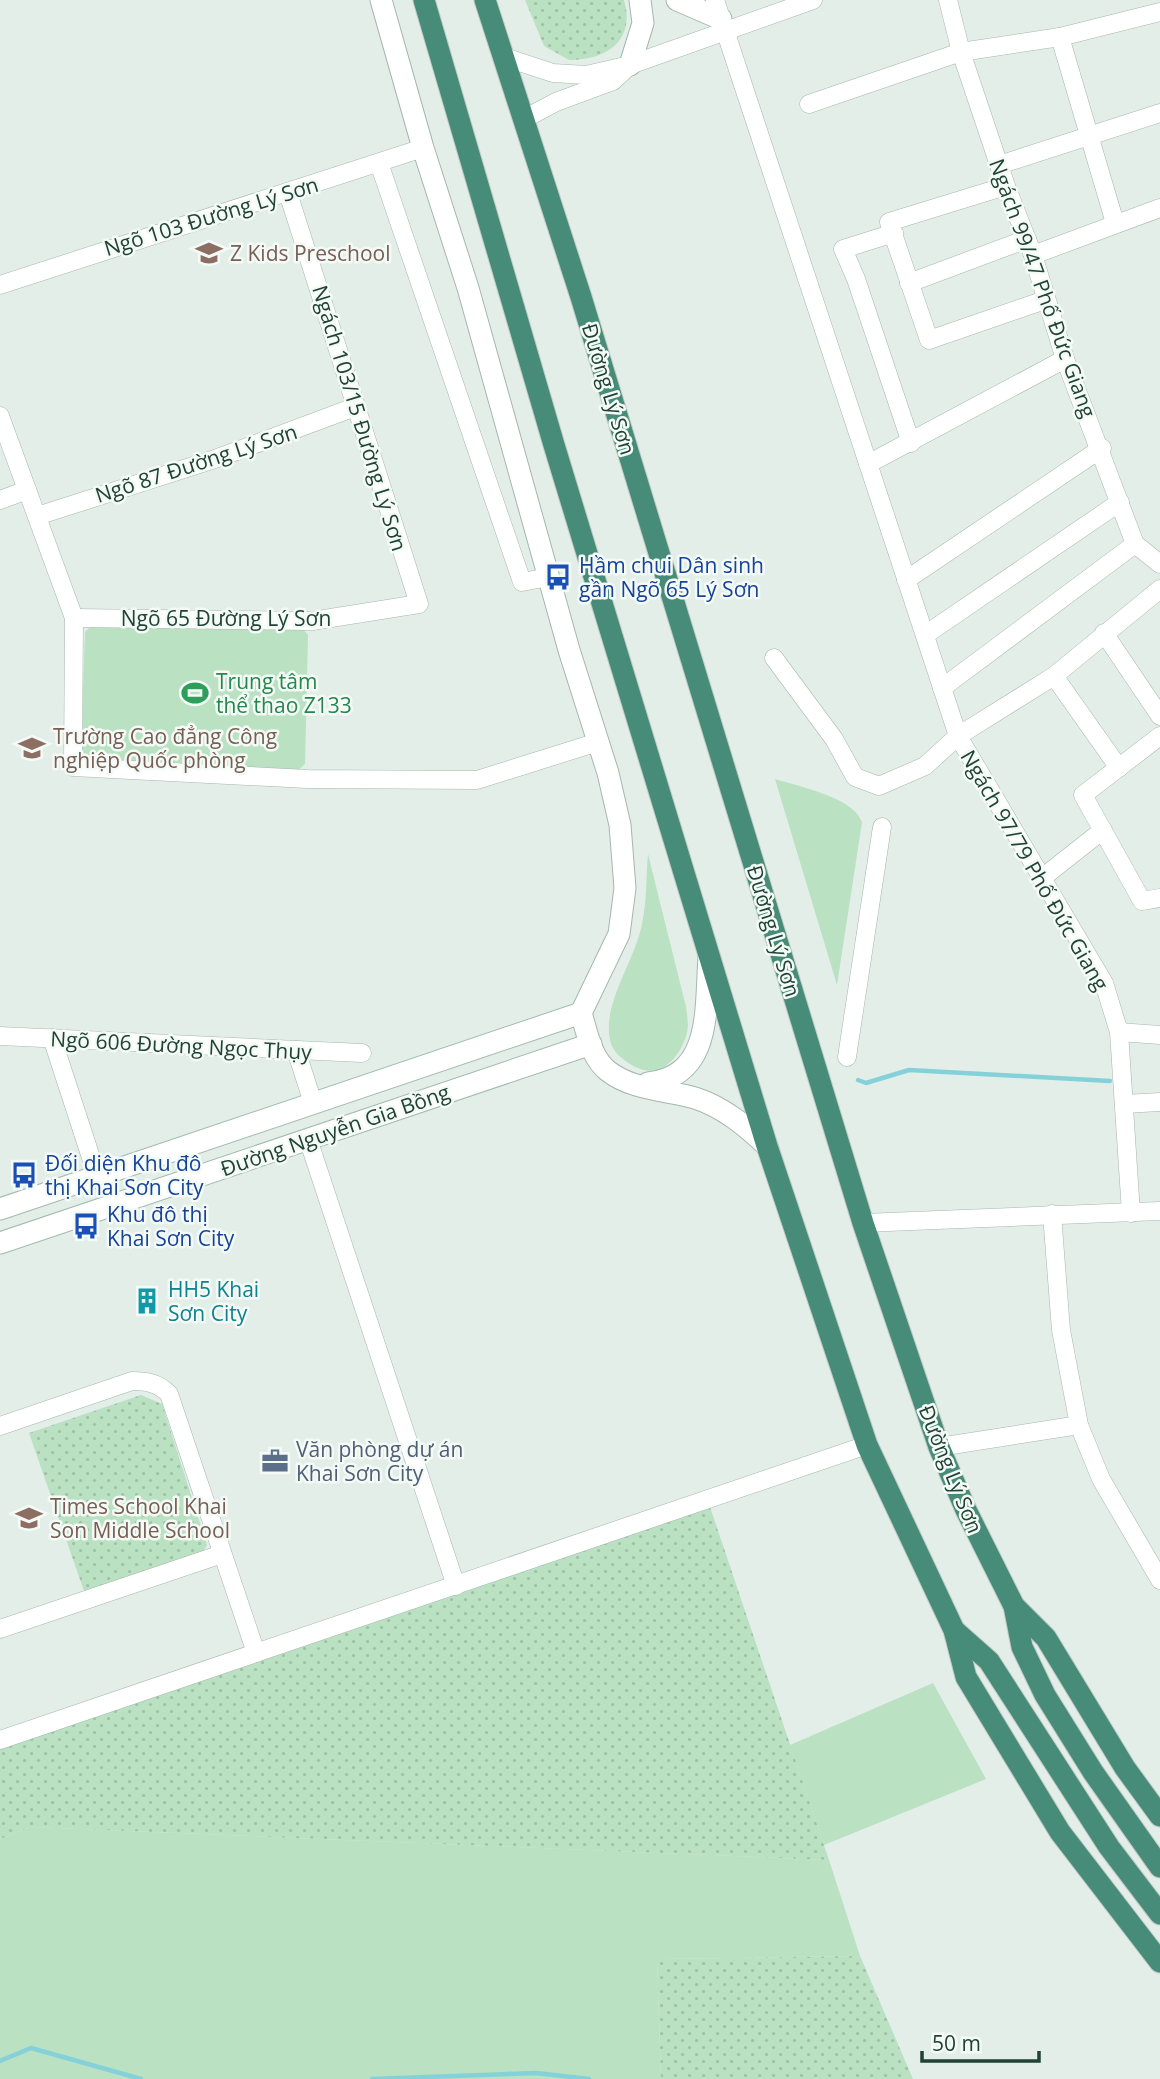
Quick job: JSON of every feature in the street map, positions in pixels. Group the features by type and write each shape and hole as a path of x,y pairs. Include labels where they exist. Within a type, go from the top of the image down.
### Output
{"highway":[{"path":"424,0 767,1146 867,1445 954,1630 966,1677 1060,1832 1160,1962"},
{"name":"Đường Lý Sơn","path":"485,0 581,296 863,1223 939,1447 976,1531 1014,1606 1046,1638 1125,1769 1160,1816"},
{"path":"1014,1606 1022,1647 1045,1695 1093,1772 1160,1867"},
{"path":"954,1630 989,1661 1109,1847 1160,1914"}],"street":[{"path":"381,0 423,148 468,288 620,825 625,888 619,934 581,1013 591,1044 607,1071 634,1085 698,1099 720,1109 767,1146"},
{"path":"630,65 643,23 640,0"},
{"path":"677,0 720,17 749,22 813,0"},
{"name":"Ngách 99/47 Phố Đức Giang","path":"948,0 961,51 1006,186 1030,247 1065,359 1101,448 1135,544"},
{"path":"809,104 961,51 1059,37 1160,12"},
{"path":"524,119 556,102 613,81 630,65 720,17"},
{"name":"Ngách 97/79 Phố Đức Giang","path":"720,17 958,736 1104,983 1119,1032 1131,1213"},
{"path":"1059,37 1115,223"},
{"path":"504,57 527,66 572,75 630,65"},
{"path":"999,164 1160,113"},
{"name":"Ngõ 103 Đường Lý Sơn","path":"0,285 423,148"},
{"path":"379,163 522,582 549,577"},
{"path":"911,443 856,279 843,249 1006,186"},
{"name":"Ngách 103/15 Đường Lý Sơn","path":"288,193 323,295 355,407 419,604"},
{"path":"909,283 1160,208"},
{"path":"892,228 929,340 1045,300"},
{"path":"868,464 1065,359"},
{"name":"Ngõ 87 Đường Lý Sơn","path":"37,516 215,460 355,407"},
{"path":"0,416 74,618 73,767 307,779 477,780 598,742"},
{"path":"906,580 1017,508 1101,448"},
{"path":"0,500 27,490"},
{"path":"925,635 1120,502"},
{"path":"942,688 1135,544 1160,564"},
{"path":"774,658 834,739 855,777 879,786 925,766 958,736 1054,676 1160,589"},
{"name":"Ngõ 65 Đường Lý Sơn","path":"74,618 312,621 419,604"},
{"path":"1104,633 1160,716"},
{"path":"1054,676 1119,768"},
{"path":"1160,736 1083,795 1142,901 1160,898"},
{"path":"847,1057 882,827"},
{"path":"1042,878 1102,830"},
{"path":"634,1085 674,1077 695,1054 702,1038 709,956"},
{"name":"Đường Nguyễn Gia Bồng","path":"0,1209 581,1013"},
{"path":"1119,1032 1160,1035"},
{"name":"Ngõ 606 Đường Ngọc Thụy","path":"0,1036 362,1053"},
{"path":"52,1038 97,1176"},
{"name":"Đường Nguyễn Gia Bồng","path":"0,1243 591,1044"},
{"path":"296,1050 313,1103 308,1139 456,1586"},
{"path":"1124,1104 1160,1102"},
{"path":"863,1223 1160,1211"},
{"path":"1052,1214 1062,1330 1079,1425 1101,1479 1160,1580"},
{"path":"0,1426 132,1381 153,1383 163,1388 169,1394 256,1653"},
{"path":"939,1447 1079,1425"},
{"path":"0,1740 867,1445"},
{"path":"0,1629 222,1554"}],"green space":[{"path":"525,0 624,0 626,27 622,37 606,52 569,60 544,46"},
{"name":"Trung tâm thể thao Z133","path":"96,621 299,624 308,635 305,764 295,773 95,767 81,750 85,632"},
{"path":"775,779 837,800 857,813 862,822 837,985"},
{"path":"648,854 688,1023 683,1043 673,1060 666,1066 649,1071 630,1064 617,1054 611,1044 609,1026 615,997 642,924"},
{"path":"141,1395 162,1404 207,1545 203,1552 85,1594 29,1433"},
{"path":"708,1501 829,1860 31,1827 0,1839 0,1744"},
{"path":"933,1683 986,1779 824,1845 790,1745"},
{"path":"31,1827 829,1860 860,1956 657,1959 661,2079 0,2079 0,1839"},
{"path":"860,1956 913,2079 661,2079 657,1959"}],"waterway":[{"path":"858,1080 866,1083 909,1070 1110,1081"},
{"path":"0,2061 31,2048 141,2079"},
{"path":"372,2079 536,2073 589,2079"}],"place":[{"name":"Z Kids Preschool","path":"209,253"},
{"name":"Hầm chui Dân sinh gần Ngõ 65 Lý Sơn","path":"558,577"},
{"name":"Trung tâm thể thao Z133","path":"195,693"},
{"name":"Trường Cao đẳng Công nghiệp Quốc phòng","path":"32,748"},
{"name":"Đối diện Khu đô thị Khai Sơn City","path":"24,1175"},
{"name":"Khu đô thị Khai Sơn City","path":"86,1226"},
{"name":"HH5 Khai Sơn City","path":"147,1301"},
{"name":"Văn phòng dự án Khai Sơn City","path":"275,1461"},
{"name":"Times School Khai Son Middle School","path":"29,1518"}]}
